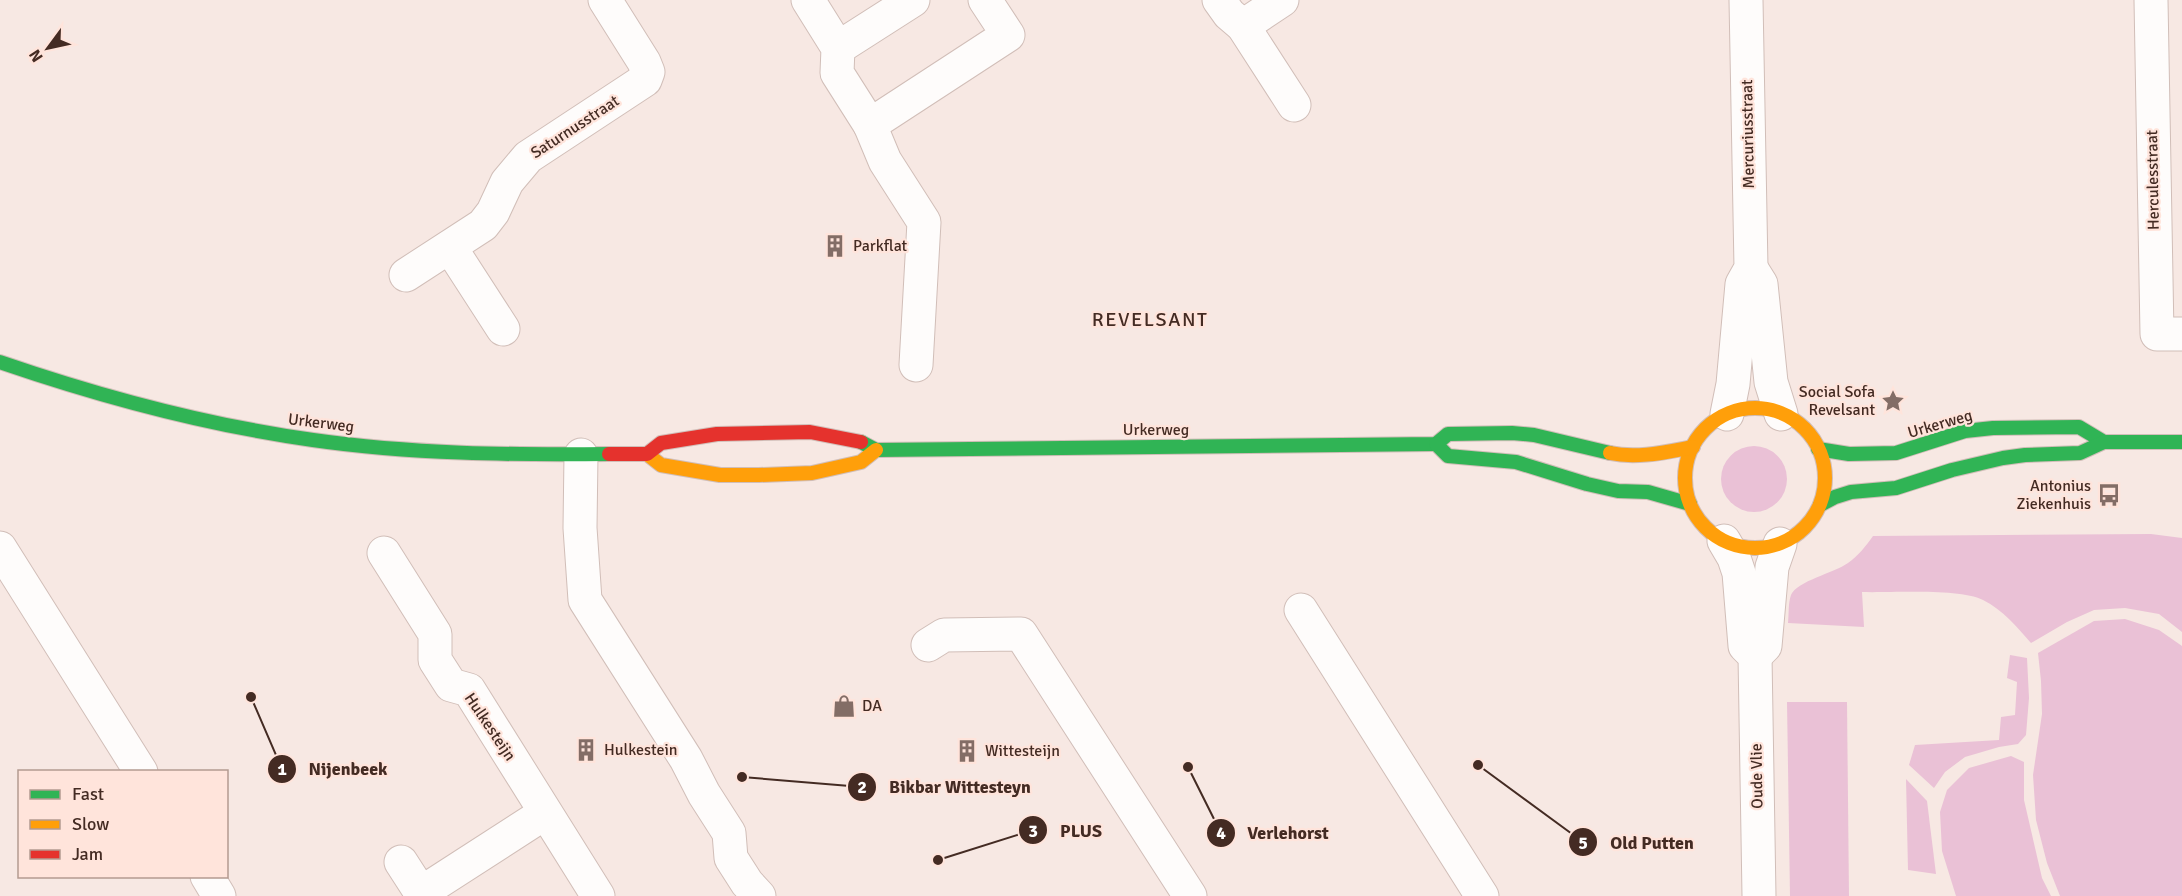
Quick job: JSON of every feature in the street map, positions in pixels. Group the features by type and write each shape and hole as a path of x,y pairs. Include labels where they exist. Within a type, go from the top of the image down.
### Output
{"main road":[{"name":"Urkerweg","path":"0,362 100,394 268,433 352,444 508,454 647,454 661,465 720,475 812,473 861,462 876,450"},
{"path":"1754,409 1781,414 1803,428 1818,449 1825,477 1820,505 1804,528 1780,544 1752,548 1724,541 1704,526 1690,504 1685,475 1693,447 1707,428 1727,414 1754,409"},
{"name":"Urkerweg","path":"1818,449 1849,454 1896,453 1965,431 1992,428 2079,427 2104,442"},
{"name":"Urkerweg","path":"647,454 661,443 717,434 789,432 810,432 860,441 876,450 1436,444 1448,434 1512,433 1534,435 1620,455 1657,454 1693,447"},
{"path":"1820,505 1851,492 1896,488 1984,462 2025,455 2080,453 2104,442 2182,442"},
{"name":"Urkerweg","path":"1436,444 1448,456 1516,462 1587,484 1618,491 1648,492 1690,504"}],"street":[{"name":"Saturnusstraat","path":"406,275 486,222 507,182 528,157 645,80 648,72 644,62 605,0"},
{"path":"808,0 837,48 837,73 870,125 885,161 924,222 916,365"},
{"path":"837,48 913,0"},
{"path":"870,125 1008,35 985,0"},
{"path":"1219,0 1229,14 1243,26 1294,105"},
{"path":"1243,26 1282,0"},
{"name":"Mercuriusstraat","path":"1727,414 1734,375 1742,284 1751,268 1746,0"},
{"name":"Herculesstraat","path":"2151,0 2157,334 2182,334"},
{"path":"450,247 503,329"},
{"name":"Mercuriusstraat","path":"1751,268 1761,284 1771,382 1781,414"},
{"path":"581,454 580,528 585,600 686,759 704,794 729,833 730,858 747,884 759,896"},
{"name":"Oude Vlie","path":"1724,541 1734,558 1739,573 1745,646 1755,657 1759,896"},
{"name":"Oude Vlie","path":"1755,657 1765,646 1772,567 1780,544"},
{"path":"0,548 140,770"},
{"name":"Hulkesteijn","path":"384,553 435,634 435,660 451,685 469,690 598,896"},
{"path":"1301,610 1482,896"},
{"path":"928,645 944,635 1021,634 1190,896"},
{"path":"401,862 421,893 545,813"},
{"path":"208,878 219,896"}],"shaded area":[{"path":"1747,446 1761,446 1773,451 1782,460 1787,479 1785,492 1778,503 1761,512 1747,512 1735,507 1726,498 1721,486 1721,472 1726,460 1735,451"},
{"path":"2151,534 2182,538 2182,632 2159,614 2125,608 2094,610 2067,622 2031,643 2003,614 1983,600 1958,594 1924,592 1862,592 1864,627 1788,623 1790,598 1795,590 1808,581 1848,563 1862,551 1873,536"},
{"path":"2125,619 2159,630 2182,646 2182,896 2060,896 2047,863 2036,820 2033,775 2042,714 2038,653 2094,621"},
{"path":"2010,655 2027,658 2029,698 2026,735 2018,744 1965,757 1945,772 1934,788 1909,765 1915,745 1999,740 2001,717 2015,715 2017,682 2007,678"},
{"path":"1787,702 1847,702 1849,896 1790,896"},
{"path":"2011,756 2024,762 2024,800 2042,878 2051,896 1956,896 1942,851 1940,812 1947,790 1969,768"},
{"path":"1906,779 1927,801 1936,874 1908,870"}],"traffic: fast":[{"path":"0,362 77,387 155,408 273,434 350,445 461,453 609,454"},
{"path":"1818,449 1849,454 1896,453 1965,431 1993,428 2079,427 2104,442"},
{"path":"861,442 876,450 1436,444 1448,434 1512,433 1534,435 1610,453"},
{"path":"1820,505 1851,492 1896,488 1952,470 2003,458 2080,453 2104,442 2182,442"},
{"path":"1436,444 1448,456 1516,462 1587,484 1618,491 1648,492 1690,504"}],"traffic: slow":[{"path":"1755,408 1782,414 1794,420 1804,429 1813,439 1819,451 1825,478 1819,505 1813,517 1804,527 1794,536 1782,542 1755,548 1728,542 1716,536 1706,527 1697,517 1691,505 1685,478 1691,451 1697,439 1706,429 1716,420 1728,414 1755,408"},
{"path":"1610,453 1641,455 1693,447"},
{"path":"647,454 661,465 720,475 759,475 812,473 861,462 876,450"}],"traffic: jam":[{"path":"609,454 647,454 661,443 717,434 810,432 861,442"}],"place":[{"name":"Parkflat","path":"835,246"},
{"name":"Social Sofa Revelsant","path":"1893,401"},
{"name":"Antonius Ziekenhuis","path":"2109,495"},
{"name":"Nijenbeek","path":"251,697"},
{"name":"DA","path":"844,706"},
{"name":"Hulkestein","path":"586,750"},
{"name":"Wittesteijn","path":"967,751"},
{"name":"Old Putten","path":"1478,765"},
{"name":"Verlehorst","path":"1188,767"},
{"name":"Bikbar Wittesteyn","path":"742,777"},
{"name":"PLUS","path":"938,860"}],"district":[{"name":"REVELSANT","path":"1150,319"}]}
